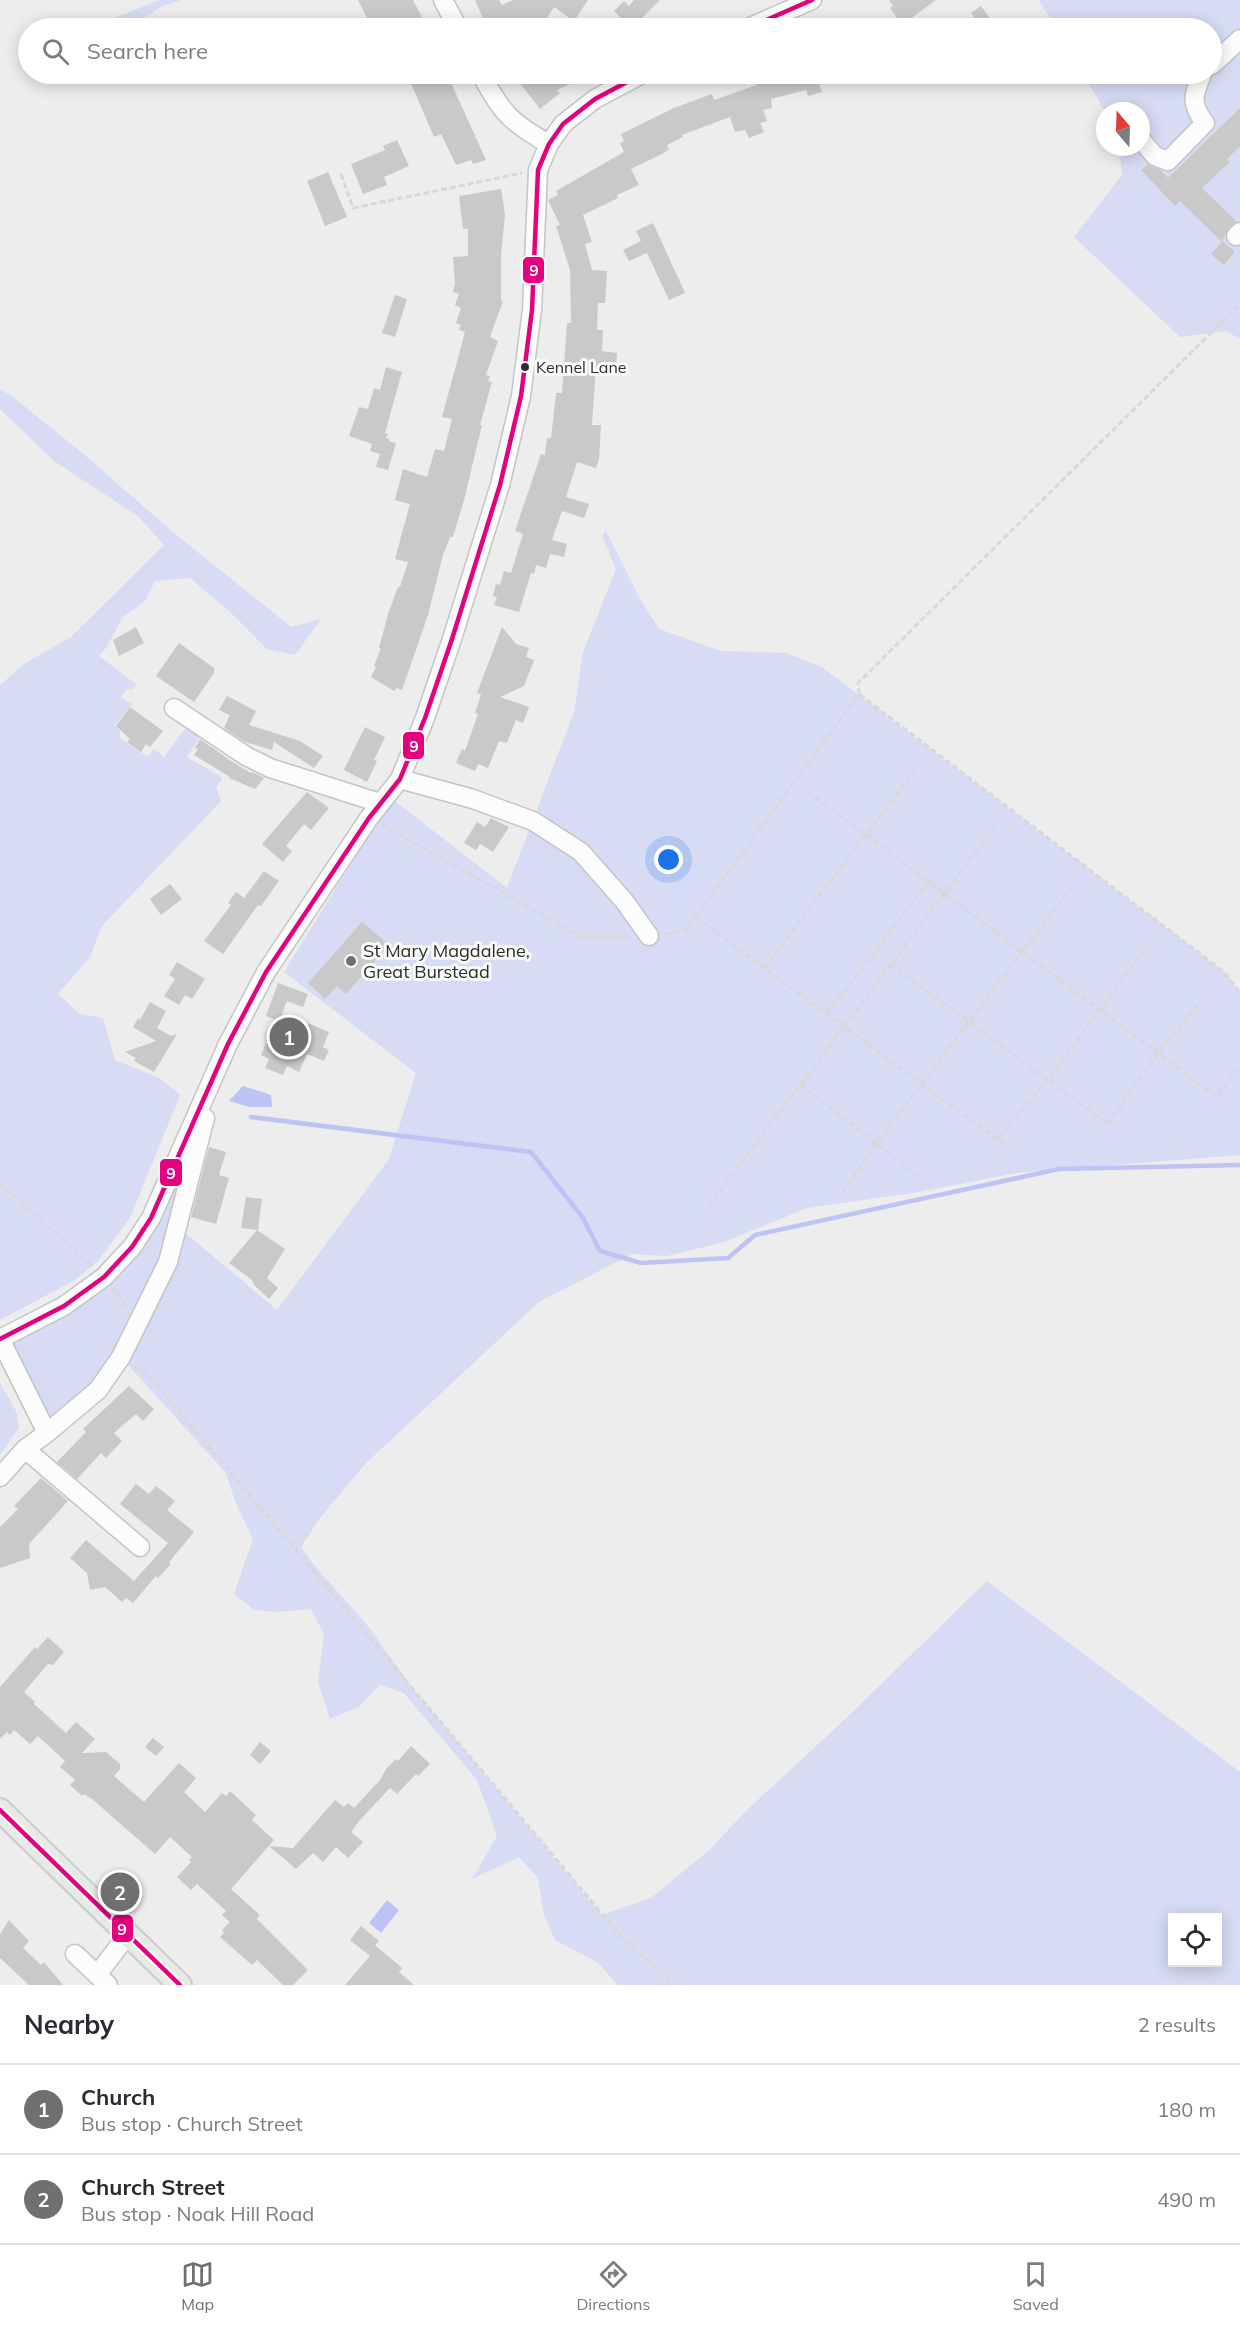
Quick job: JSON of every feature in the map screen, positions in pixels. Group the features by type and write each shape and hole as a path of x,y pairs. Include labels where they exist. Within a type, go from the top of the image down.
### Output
{"main road":[{"path":"0,1810 180,1985"}],"street":[{"path":"443,0 453,18"},
{"path":"771,18 812,0"},
{"path":"1222,56 1240,39"},
{"path":"486,84 496,102 512,121 549,144"},
{"path":"47,1433 0,1339 64,1306 104,1277 132,1247 151,1218 207,1090 266,972 369,818 400,779 425,718 452,639 500,485 521,396 532,310 538,170 549,144 563,124 595,99 623,84"},
{"path":"1150,150 1155,156 1168,160 1204,123 1195,110 1194,92 1198,84"},
{"path":"174,708 246,756 270,768 380,803"},
{"path":"400,779 473,800 532,821 581,852 625,902 649,936"},
{"path":"0,1477 25,1449 98,1390 121,1357 168,1262 210,1101 207,1090"},
{"path":"25,1449 140,1547"},
{"path":"75,1954 102,1980 129,1933"}],"path":[{"path":"341,174 353,208 538,170"},
{"path":"369,818 584,938 649,936 685,931 859,694 858,683 1240,304"},
{"path":"859,694 1224,972 1240,993"},
{"path":"764,968 916,769"},
{"path":"808,792 1217,1097 1240,1067"},
{"path":"709,1206 996,825"},
{"path":"827,1014 929,881"},
{"path":"842,1193 876,1144 1075,882"},
{"path":"695,917 1009,1148"},
{"path":"997,1139 1048,1080 1148,945"},
{"path":"890,964 1108,1124 1158,1053 1206,995"},
{"path":"800,1084 920,1178"},
{"path":"0,1183 104,1277 138,1322"},
{"path":"121,1357 152,1379 626,1942 675,1985"}],"shaded area":[{"path":"160,0 181,0 162,6 144,18 114,18"},
{"path":"1039,0 1240,0 1240,339 1226,331 1180,337 1074,237 1122,175 1120,156 1150,156 1150,102 1100,102 1089,84 1222,84 1222,18 1050,18"},
{"path":"0,389 80,451 175,534 291,627 321,619 295,655 267,649 228,610 190,578 155,581 145,601 123,617 99,656 137,685 131,690 128,688 121,697 132,704 114,726 120,729 120,738 148,757 154,749 164,757 187,726 201,735 187,757 223,778 216,788 221,801 101,927 90,957 58,994 80,1014 103,1018 115,1060 159,1078 180,1095 130,1218 97,1262 75,1280 0,1320 0,685 24,664 71,637 164,545 139,517 54,461 0,409"},
{"path":"606,531 640,599 659,629 721,651 786,653 822,667 1224,972 1240,993 1240,1155 1016,1173 913,1193 807,1208 724,1242 667,1256 632,1254 539,1302 365,1464 320,1518 301,1547 368,1626 416,1693 602,1915 651,1898 708,1851 749,1808 840,1724 987,1581 1240,1772 1240,1985 618,1985 597,1962 555,1940 544,1914 538,1878 519,1857 472,1879 497,1836 477,1780 404,1693 380,1685 359,1707 330,1719 318,1682 324,1634 311,1609 276,1612 254,1610 234,1594 253,1539 235,1501 226,1473 121,1357 47,1433 0,1339 64,1306 132,1247 209,1101 208,1118 183,1231 277,1310 389,1159 416,1073 284,972 377,822 387,795 507,888 574,712 583,652 616,569 602,536"},
{"path":"0,1383 16,1411 19,1427 0,1455"}],"water":[{"path":"243,1086 271,1095 272,1107 249,1107 229,1101"},
{"path":"387,1900 399,1910 381,1933 369,1923"}],"building":[{"path":"358,0 413,0 422,18 367,18"},
{"path":"475,0 499,0 502,5 513,0 588,0 576,18 570,18 554,7 547,18 483,18"},
{"path":"634,0 660,0 642,18 621,18 614,11 624,1 629,6"},
{"path":"889,0 936,0 912,18 897,18 890,8 893,6"},
{"path":"981,6 990,18 975,18 971,13"},
{"path":"411,84 452,84 486,160 473,164 471,160 456,165 441,134 434,137"},
{"path":"521,84 570,84 557,90 560,93 540,109"},
{"path":"819,84 822,92 808,96 806,90 771,99 772,108 763,110 767,121 760,123 764,132 749,138 745,130 735,132 730,117 682,135 683,137 667,145 669,149 664,153 631,169 639,185 583,215 592,242 585,244 592,270 607,271 605,303 598,303 597,330 603,330 602,351 617,353 616,367 596,366 592,425 601,425 599,459 596,468 577,462 566,497 589,504 584,518 562,511 552,540 567,544 564,557 550,554 546,568 536,565 534,574 531,573 519,612 494,605 497,597 493,596 496,584 500,585 504,571 511,573 523,534 515,531 541,454 545,455 547,438 551,438 556,393 562,393 567,323 571,323 570,270 556,226 560,225 548,200 558,195 556,191 624,152 620,143 624,141 621,134 674,108 712,94 714,100 757,85"},
{"path":"1240,108 1240,146 1227,159 1230,162 1202,188 1236,221 1228,229 1222,241 1235,252 1224,265 1211,254 1222,242 1180,201 1175,206 1141,170 1148,164 1160,170 1168,178"},
{"path":"397,140 409,166 384,177 387,185 363,194 351,164 385,150 383,146"},
{"path":"328,172 347,217 325,226 307,181"},
{"path":"501,189 505,214 501,256 501,301 503,301 490,337 498,341 486,375 490,376 488,381 492,382 453,537 450,537 443,555 428,615 402,690 396,688 394,691 371,677 376,667 374,666 381,648 379,648 388,614 408,562 395,559 410,504 395,500 403,469 427,477 435,449 444,451 452,419 442,417 465,332 459,330 461,325 456,323 461,308 455,305 459,294 453,292 455,284 453,257 468,256 468,229 463,229 459,196"},
{"path":"653,223 685,293 669,300 647,253 629,261 623,250 641,241 636,231"},
{"path":"395,295 407,299 395,337 382,333"},
{"path":"386,367 402,372 385,433 388,434 386,438 389,441 396,443 388,470 376,467 380,454 370,451 372,444 349,436 359,407 368,409 374,388 380,390"},
{"path":"136,627 144,643 119,656 113,640"},
{"path":"502,627 516,644 529,648 526,657 534,660 524,686 500,697 529,707 523,723 516,720 507,743 499,741 488,768 478,764 475,771 456,763 462,749 465,751 478,714 475,713 481,694 477,693"},
{"path":"179,643 214,668 214,673 194,702 156,676"},
{"path":"227,696 256,711 249,725 300,741 323,756 314,768 274,742 272,750 245,742 224,728 230,715 219,710"},
{"path":"130,707 163,731 150,747 146,744 141,752 127,742 130,739 116,726"},
{"path":"365,727 385,737 367,782 344,770"},
{"path":"200,739 231,761 264,778 255,789 229,778 194,755"},
{"path":"307,792 329,808 311,830 304,824 286,846 292,851 283,862 262,844"},
{"path":"491,818 509,827 493,852 480,844 476,850 464,843 477,822 485,827"},
{"path":"264,871 279,881 261,906 258,905 223,954 204,941 231,905 228,903 236,892 244,898"},
{"path":"170,884 182,899 161,915 150,899"},
{"name":"St Mary Magdalene, Great Burstead","path":"362,922 389,945 346,994 337,986 325,999 308,983"},
{"path":"177,962 205,979 192,999 185,995 179,1005 164,996 175,979 169,975"},
{"path":"278,983 308,994 303,1007 287,1001 279,1021 266,1016"},
{"path":"150,1002 166,1011 157,1028 171,1036 177,1034 154,1072 134,1061 136,1058 125,1052 156,1041 133,1027 138,1018 140,1020"},
{"path":"308,1023 329,1032 323,1047 329,1050 324,1061 307,1054 299,1072 287,1066 283,1075 265,1068 269,1059 261,1055 277,1025 303,1036"},
{"path":"209,1147 226,1152 219,1175 229,1178 216,1224 191,1217"},
{"path":"246,1197 262,1199 258,1230 241,1228"},
{"path":"257,1230 285,1249 267,1278 278,1288 269,1299 254,1285 252,1280 229,1263"},
{"path":"129,1386 154,1409 143,1421 136,1414 114,1433 122,1441 106,1458 101,1453 77,1479 57,1462 86,1432 83,1429"},
{"path":"41,1478 68,1501 29,1544 30,1558 0,1568 0,1527 18,1509 14,1506"},
{"path":"136,1484 149,1494 156,1486 175,1501 167,1510 194,1532 169,1562 171,1564 158,1578 156,1576 133,1603 126,1598 122,1602 105,1587 90,1590 87,1573 70,1558 86,1540 134,1581 168,1543 120,1504"},
{"path":"48,1637 64,1652 53,1665 48,1664 24,1692 66,1733 76,1722 95,1739 82,1753 106,1752 120,1764 120,1769 114,1776 144,1802 179,1763 196,1778 184,1792 205,1812 222,1793 226,1796 230,1791 256,1815 252,1820 274,1840 231,1889 260,1915 257,1919 308,1970 293,1985 283,1985 257,1960 252,1965 220,1937 224,1933 222,1930 230,1922 222,1915 226,1911 197,1884 191,1890 177,1877 191,1862 189,1860 192,1857 170,1837 155,1854 92,1799 84,1794 82,1796 70,1785 75,1780 60,1767 65,1761 38,1736 30,1744 14,1730 10,1735 7,1732 0,1739 0,1687 35,1647 37,1649"},
{"path":"153,1738 164,1747 156,1756 145,1747"},
{"path":"260,1742 271,1751 260,1764 250,1755"},
{"path":"411,1746 430,1764 418,1776 416,1774 397,1794 390,1788 359,1821 351,1832 363,1842 348,1858 336,1847 323,1862 313,1853 296,1869 269,1846 293,1848 335,1800 344,1807 348,1803 354,1808 380,1780 386,1769 396,1759 398,1761"},
{"path":"9,1920 29,1941 23,1948 41,1965 44,1962 63,1985 29,1985 0,1958 0,1934"},
{"path":"361,1926 379,1941 375,1945 402,1968 399,1972 414,1985 345,1985 370,1956 350,1940"}],"waterway":[{"path":"251,1117 531,1152 583,1218 600,1251 641,1263 728,1258 755,1235 1059,1169 1240,1165"}],"transit line":[{"name":"9","path":"771,18 812,0"},
{"name":"9","path":"0,1339 64,1306 104,1277 132,1247 151,1218 228,1044 266,972 369,818 400,779 425,718 452,639 500,485 521,396 532,310 538,170 549,144 563,124 595,99 623,84"},
{"name":"9","path":"0,1810 180,1985"}],"place":[{"name":"Kennel Lane","path":"525,367"},
{"name":"St Mary Magdalene, Great Burstead","path":"351,961"},
{"name":"Church","path":"289,1037"},
{"name":"Church Street","path":"120,1892"}]}
